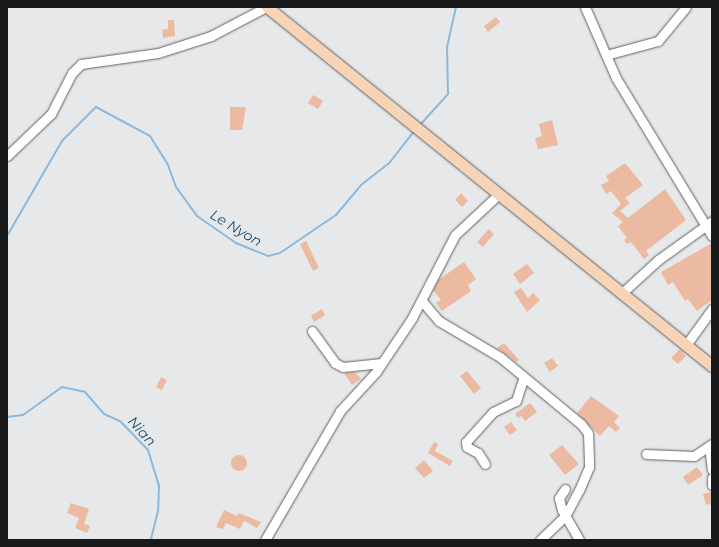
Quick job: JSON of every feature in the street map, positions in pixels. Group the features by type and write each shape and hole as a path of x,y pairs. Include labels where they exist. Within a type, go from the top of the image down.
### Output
{"main road":[{"path":"266,7 712,366"}],"street":[{"path":"7,156 51,114 72,73 81,64 158,53 211,36 266,7"},
{"path":"585,7 616,78 709,224 712,236"},
{"path":"606,55 658,41 686,7"},
{"path":"265,540 340,411 366,385 422,301 455,235 499,194"},
{"path":"622,293 658,260 709,224"},
{"path":"422,301 439,321 500,357 588,434 589,467 565,516 540,540"},
{"path":"686,346 712,309"},
{"path":"312,331 335,363 343,367 382,363"},
{"path":"485,464 478,453 467,448 466,442 493,412 516,401 524,377"},
{"path":"646,454 694,456 710,445 712,470"},
{"path":"712,478 712,486"},
{"path":"565,489 559,498 565,516 578,540"}],"building":[{"path":"496,17 500,22 488,32 484,26"},
{"path":"168,20 174,20 175,36 163,38 162,30 168,29"},
{"path":"313,95 323,101 318,109 308,103"},
{"path":"230,107 246,107 242,130 230,130"},
{"path":"552,120 558,145 538,149 535,138 542,136 539,124"},
{"path":"625,163 643,185 625,198 630,203 620,211 628,218 665,189 686,220 646,251 649,255 644,259 631,242 627,244 624,240 627,238 618,226 623,222 612,213 621,204 611,191 606,194 601,185 609,181 606,176"},
{"path":"461,193 468,201 462,207 455,200"},
{"path":"489,229 494,234 483,247 477,242"},
{"path":"306,241 319,268 313,271 300,244"},
{"path":"712,243 712,300 697,311 688,299 685,301 673,282 668,285 661,272"},
{"path":"464,262 476,279 468,285 471,291 442,311 436,303 441,300 433,290 438,280"},
{"path":"527,264 534,273 520,284 513,274"},
{"path":"521,288 528,298 533,293 540,300 527,312 514,292"},
{"path":"322,309 325,315 314,322 311,316"},
{"path":"504,343 519,360 516,362 497,348"},
{"path":"680,349 686,356 678,364 671,358"},
{"path":"552,358 558,366 550,372 544,363"},
{"path":"467,371 481,388 474,394 460,376"},
{"path":"355,372 361,379 352,385 344,373"},
{"path":"161,377 167,380 162,390 156,387"},
{"path":"591,396 619,416 614,422 620,428 616,432 609,426 600,436 577,413"},
{"path":"530,403 537,412 525,421 521,416 518,418 515,414"},
{"path":"511,422 517,430 510,435 504,427"},
{"path":"434,442 438,444 435,451 453,461 450,466 428,453"},
{"path":"562,445 579,464 565,475 549,455"},
{"path":"239,455 245,457 247,463 245,469 239,471 233,469 231,463 233,457"},
{"path":"424,460 433,471 424,478 415,468"},
{"path":"697,467 703,475 688,485 683,477"},
{"path":"712,492 712,503 706,505 703,494"},
{"path":"71,503 89,509 84,524 90,526 87,533 75,528 79,518 67,513"},
{"path":"224,510 237,516 239,513 261,522 257,528 244,521 240,529 226,523 223,529 216,527"}],"waterway":[{"name":"Le Nyon","path":"420,125 448,94 447,47 456,7"},
{"name":"Le Nyon","path":"7,236 62,141 96,107 150,136 168,165 176,187 197,216 236,243 268,256 280,253 336,215 361,185 390,162 414,131"},
{"name":"Nian","path":"7,417 23,415 62,387 85,392 104,414 120,421 148,450 159,485 158,511 151,540"}]}
